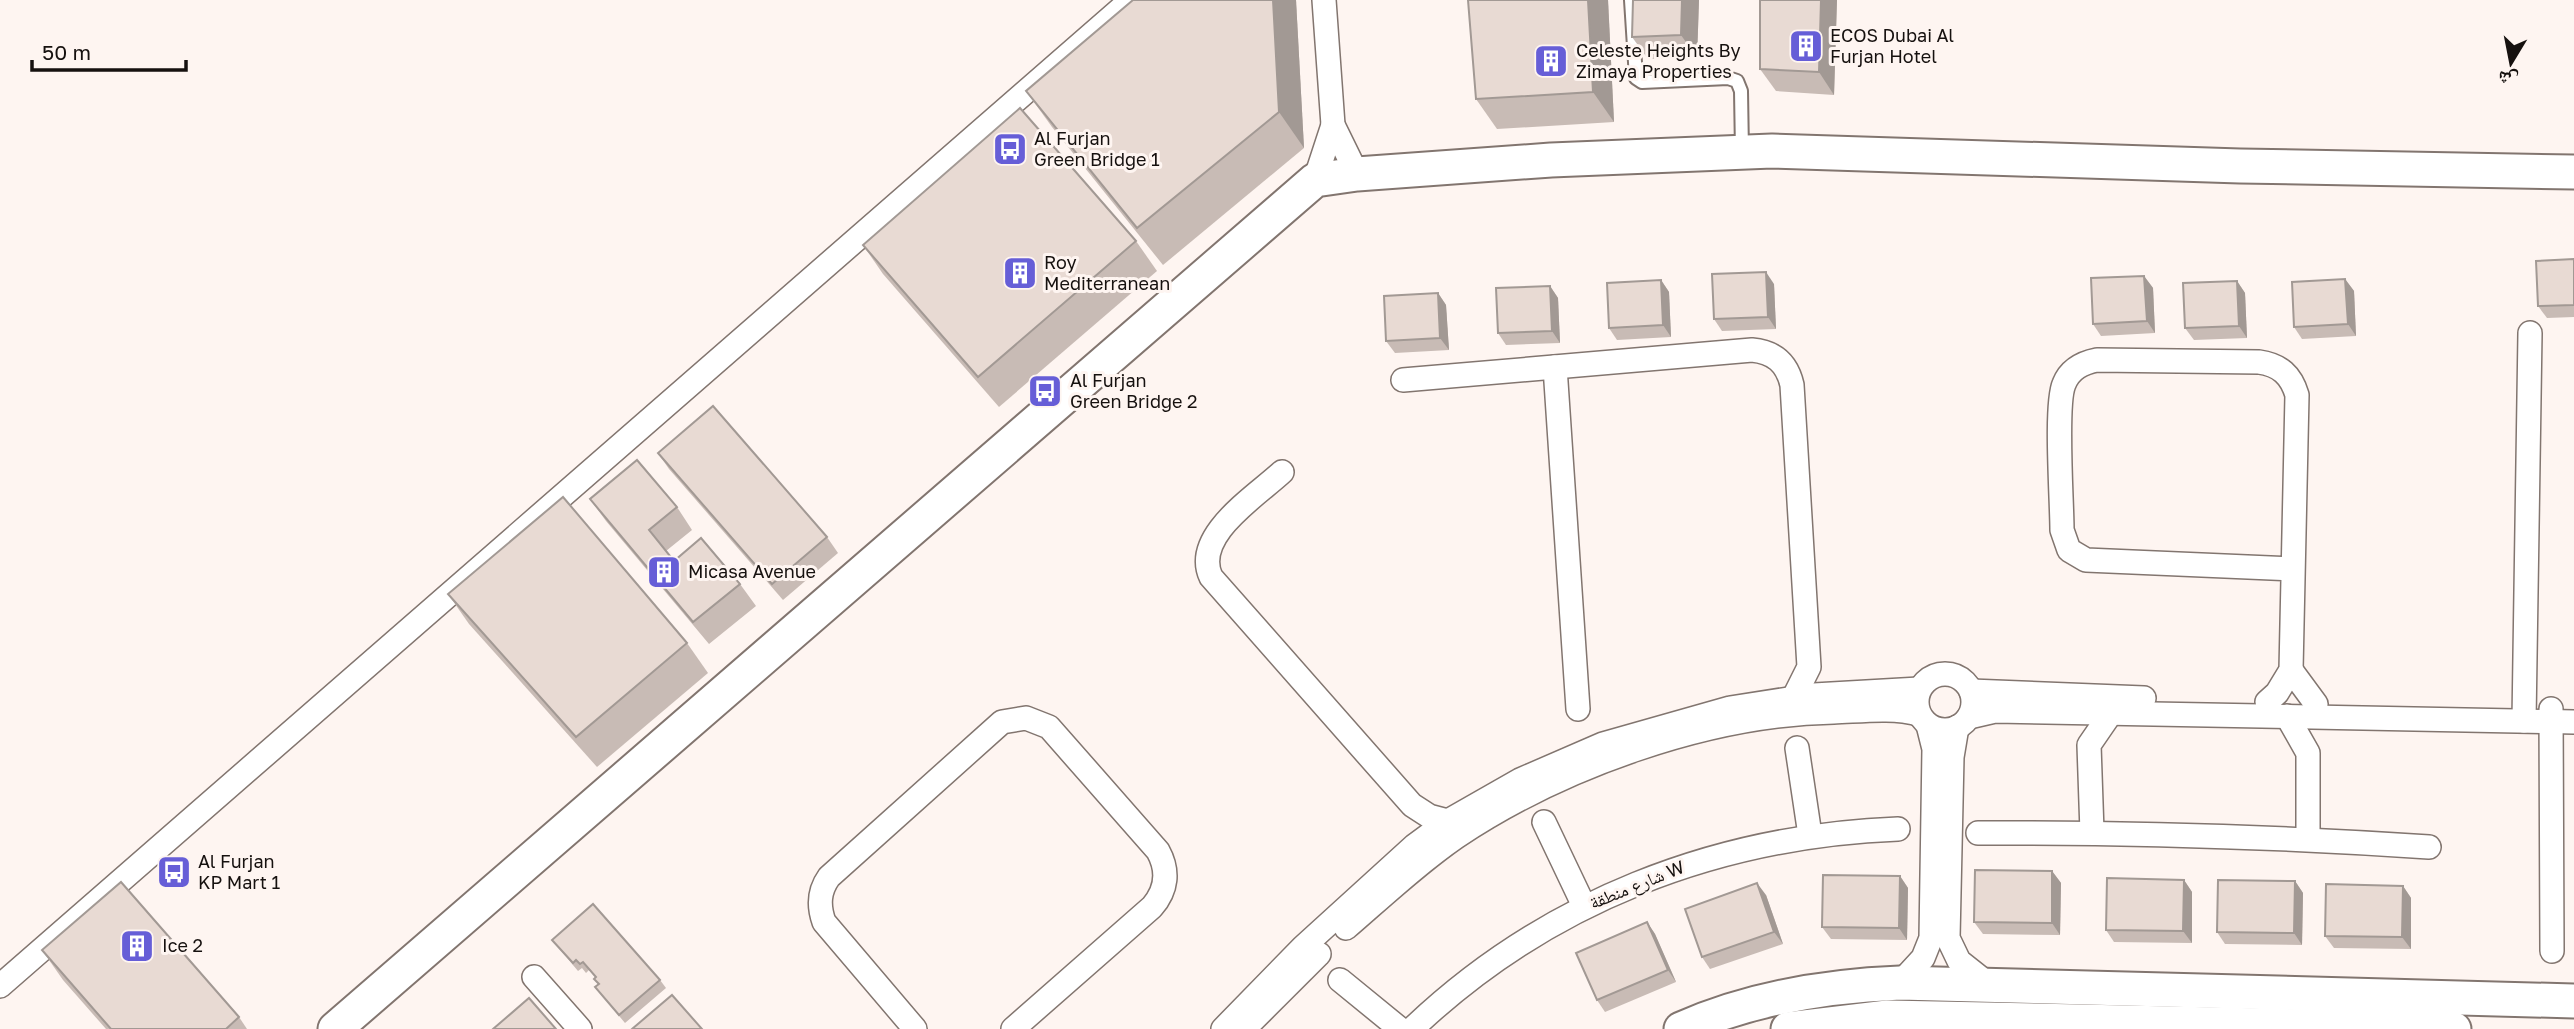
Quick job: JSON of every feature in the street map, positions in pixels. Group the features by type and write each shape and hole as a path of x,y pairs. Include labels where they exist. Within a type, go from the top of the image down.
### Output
{"street":[{"path":"0,986 1131,0"},
{"path":"1324,0 1333,125 1357,174"},
{"path":"335,1029 1315,180 1333,125"},
{"path":"1315,180 1357,174 1742,152 2574,172"},
{"path":"2524,715 2530,333"},
{"path":"1403,380 1752,350 1772,355 1786,368 1793,385 1809,667 1794,697"},
{"path":"2267,702 2277,693 2291,670 2297,396 2288,375 2279,367 2259,362 2097,360 2083,363 2071,372 2061,394 2062,530 2068,550 2086,560 2292,569"},
{"path":"1555,367 1578,709"},
{"path":"1282,472 1214,535 1207,548 1208,570 1215,582 1412,805 1429,816 1448,821"},
{"path":"1809,667 1829,695"},
{"path":"2291,670 2316,704"},
{"path":"1899,983 1923,958 1931,938 1934,748 1916,697 1919,689 1931,677 1947,674 1957,676 1971,691 1973,700 1952,757 1948,938 1952,950 1967,970 1991,985"},
{"path":"1223,1029 1303,947 1414,846 1448,821 1520,780 1603,744 1730,708 1794,697 1919,689"},
{"path":"1971,691 2524,715"},
{"path":"1244,1029 1346,928 1424,861 1459,836 1528,795 1651,746 1733,724 1814,712 1901,710 1924,719 1937,729 1995,711 2336,717 2563,715 2552,951"},
{"path":"2065,713 2089,745 2092,832"},
{"path":"2089,745 2111,713"},
{"path":"2287,716 2308,753 2308,839"},
{"path":"2308,753 2336,717"},
{"path":"915,1029 824,922 820,912 821,892 829,877 1002,722 1026,718 1049,727 1158,850 1166,872 1163,892 1152,907 1013,1029"},
{"path":"1797,748 1810,835"},
{"path":"1412,805 1417,825 1414,846"},
{"path":"1544,822 1584,906"},
{"name":"شارع منطقة W","path":"1412,1029 1475,975 1531,936 1584,906 1648,878 1714,855 1810,835 1898,829"},
{"path":"1978,833 2092,832 2308,839 2429,848"},
{"path":"534,977 580,1029"},
{"path":"1340,980 1400,1029"},
{"path":"1681,1029 1704,1019 1804,991 1899,983 1991,985 2454,1029"},
{"path":"1802,1028 2250,1009 2574,1001"}],"lane":[{"path":"1631,0 1636,78 1642,82 1728,78 1737,81 1741,91 1742,152"}],"building":[{"path":"1133,0 1273,0 1279,112 1137,228 1026,91"},
{"name":"Celeste Heights By Zimaya Properties","path":"1468,0 1588,0 1593,92 1476,99"},
{"path":"1633,0 1682,0 1681,35 1632,37"},
{"path":"1760,0 1821,0 1819,72 1760,69"},
{"name":"Roy Mediterranean","path":"1020,108 1136,241 978,377 863,245"},
{"path":"2574,259 2574,305 2538,306 2536,261"},
{"path":"1766,272 1768,317 1714,319 1712,274"},
{"path":"2144,276 2147,321 2093,324 2091,278"},
{"path":"2345,279 2348,324 2294,327 2292,282"},
{"path":"1661,280 1663,325 1609,328 1607,283"},
{"path":"2237,281 2239,326 2185,328 2183,283"},
{"path":"1550,286 1552,331 1498,333 1496,288"},
{"path":"1438,293 1440,338 1386,341 1384,296"},
{"path":"713,406 827,537 772,584 658,453"},
{"name":"Micasa Avenue","path":"637,460 677,507 649,530 674,561 701,538 740,584 693,622 590,499"},
{"path":"563,497 687,643 576,737 448,594"},
{"path":"1975,870 2052,871 2052,923 1974,922"},
{"path":"1823,875 1900,876 1899,928 1822,927"},
{"path":"2107,878 2184,880 2183,931 2106,930"},
{"path":"2218,880 2295,881 2294,933 2217,932"},
{"name":"Ice 2","path":"121,882 239,1017 226,1029 111,1029 42,950"},
{"path":"1757,883 1774,932 1702,957 1685,909"},
{"path":"2326,884 2403,886 2402,937 2325,936"},
{"path":"593,904 660,980 619,1015 595,987 599,984 594,979 596,977 583,962 580,964 576,960 573,963 552,940"},
{"path":"1647,922 1668,970 1597,1000 1576,953"},
{"path":"672,995 702,1029 632,1029"},
{"path":"529,998 556,1029 493,1029"}],"place":[{"name":"ECOS Dubai Al Furjan Hotel","path":"1806,46"},
{"name":"Celeste Heights By Zimaya Properties","path":"1551,61"},
{"name":"Al Furjan Green Bridge 1","path":"1010,149"},
{"name":"Roy Mediterranean","path":"1020,273"},
{"name":"Al Furjan Green Bridge 2","path":"1045,391"},
{"name":"Micasa Avenue","path":"664,572"},
{"name":"Al Furjan KP Mart 1","path":"174,872"},
{"name":"Ice 2","path":"137,946"}]}
